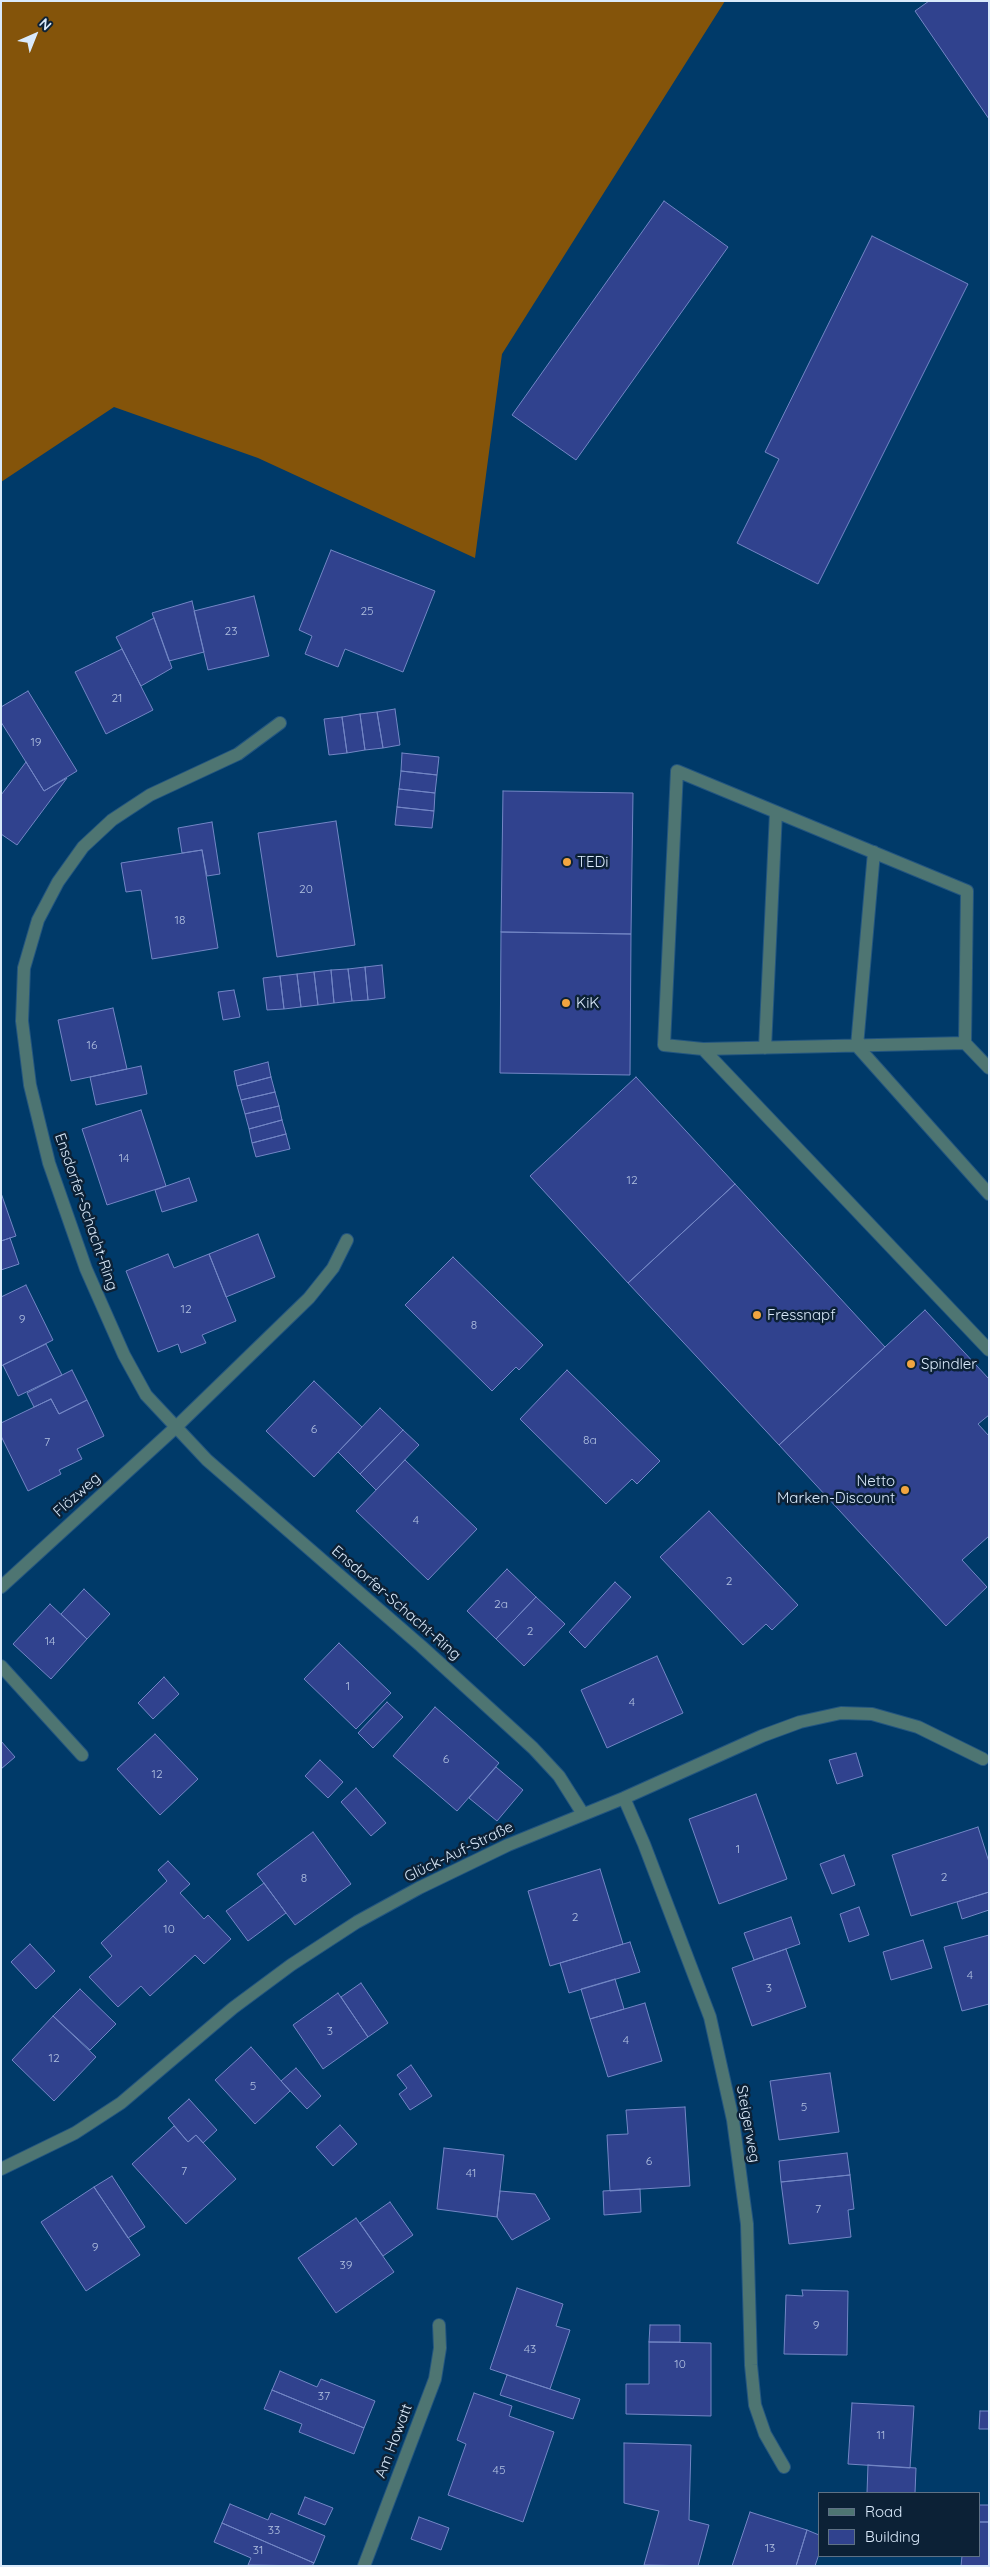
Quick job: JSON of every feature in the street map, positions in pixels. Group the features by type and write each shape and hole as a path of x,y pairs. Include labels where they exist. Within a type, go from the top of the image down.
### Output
{"street":[{"name":"Ensdorfer-Schacht-Ring","path":"280,723 238,754 150,795 112,820 90,840 58,882 38,920 24,968 22,1021 30,1085 49,1163 86,1269 124,1355 146,1395 207,1460 421,1646 532,1748 559,1776 583,1814"},
{"path":"965,1043 703,1049 664,1045 677,771 967,890 965,1043 989,1068"},
{"path":"765,1048 776,812"},
{"path":"874,852 857,1046 989,1194"},
{"path":"703,1049 989,1350"},
{"path":"175,1428 309,1298 333,1268 346,1240"},
{"name":"Flözweg","path":"1,1586 175,1428"},
{"path":"1,1666 82,1756"},
{"name":"Glück-Auf-Straße","path":"1,2168 75,2134 121,2102 233,2008 292,1965 357,1922 420,1888 508,1845 624,1798 762,1736 800,1722 841,1713 872,1714 918,1726 987,1761"},
{"name":"Steigerweg","path":"624,1798 710,2017 733,2120 747,2224 751,2365 755,2405 765,2434 784,2467"},
{"name":"Am Howatt","path":"364,2566 435,2378 440,2348 439,2325"}],"shaded area":[{"path":"1,1 725,1 502,354 475,558 258,458 114,407 1,482"}],"building":[{"path":"929,1 989,1 989,119 915,11"},
{"path":"664,201 728,247 576,460 512,415"},
{"path":"872,236 968,284 818,584 737,543 779,459 765,452"},
{"path":"331,550 435,591 403,672 345,649 338,667 305,654 312,636 299,630"},
{"path":"254,596 269,656 208,670 194,611"},
{"path":"192,601 204,652 169,661 152,613"},
{"path":"154,618 172,668 141,686 116,637"},
{"path":"122,649 153,710 106,734 75,672"},
{"path":"28,691 77,771 44,791 1,722 1,707"},
{"path":"395,709 400,745 383,748 377,712"},
{"path":"377,712 383,748 365,750 360,714"},
{"path":"360,714 365,750 347,753 342,717"},
{"path":"342,717 347,753 329,755 324,719"},
{"path":"402,753 439,757 437,775 401,771"},
{"path":"26,762 44,791 67,778 17,845 1,834 1,795"},
{"path":"401,771 437,775 435,793 399,789"},
{"path":"399,789 435,793 434,811 397,807"},
{"name":"TEDi","path":"503,791 633,793 631,934 501,932"},
{"path":"397,807 434,811 432,828 395,825"},
{"path":"336,821 355,945 277,957 258,833"},
{"path":"212,822 220,874 207,876 202,850 182,853 178,828"},
{"path":"202,850 218,948 152,959 141,890 126,892 121,863"},
{"name":"KiK","path":"501,932 631,934 630,1075 500,1073"},
{"path":"382,965 385,998 368,1000 365,967"},
{"path":"365,967 368,1000 352,1001 348,969"},
{"path":"348,969 352,1001 334,1003 331,970"},
{"path":"331,970 334,1003 318,1005 314,972"},
{"path":"314,972 318,1005 301,1007 297,974"},
{"path":"297,974 301,1007 284,1009 280,976"},
{"path":"280,976 284,1009 267,1010 263,978"},
{"path":"234,990 240,1017 223,1020 218,992"},
{"path":"113,1008 127,1069 71,1081 58,1020"},
{"path":"268,1062 271,1077 237,1086 234,1071"},
{"path":"141,1066 147,1094 96,1105 90,1077"},
{"path":"271,1077 275,1092 241,1100 237,1086"},
{"path":"636,1077 735,1184 628,1283 530,1176"},
{"path":"275,1092 279,1106 245,1114 241,1100"},
{"path":"279,1106 282,1120 249,1129 245,1114"},
{"path":"141,1110 166,1186 107,1205 82,1129"},
{"path":"282,1120 286,1134 252,1143 249,1129"},
{"path":"286,1134 290,1149 256,1157 252,1143"},
{"path":"189,1178 197,1201 162,1212 155,1190"},
{"name":"Fressnapf","path":"735,1184 885,1347 779,1445 628,1283"},
{"path":"1,1193 16,1236 1,1241"},
{"path":"258,1234 275,1277 226,1297 209,1254"},
{"path":"10,1238 19,1264 1,1270 1,1241"},
{"path":"168,1254 174,1268 209,1254 236,1321 202,1335 206,1343 181,1353 178,1344 158,1352 126,1271"},
{"path":"453,1257 543,1345 519,1370 516,1367 492,1391 405,1305"},
{"path":"26,1285 53,1340 1,1366 1,1297"},
{"name":"Netto Marken-Discount","path":"925,1310 989,1379 989,1415 978,1424 989,1436 989,1536 962,1560 987,1587 946,1626 779,1445"},
{"path":"46,1344 62,1375 18,1396 3,1365"},
{"path":"72,1370 87,1400 59,1414 51,1399 34,1407 27,1393"},
{"path":"567,1370 660,1461 637,1484 632,1479 606,1504 520,1419"},
{"path":"314,1381 362,1427 314,1477 266,1431"},
{"path":"51,1399 59,1414 87,1400 104,1436 77,1449 82,1459 59,1470 61,1474 28,1491 1,1436 1,1423"},
{"path":"380,1408 403,1430 360,1474 338,1452"},
{"path":"403,1430 419,1445 376,1490 360,1474"},
{"path":"405,1460 477,1529 428,1580 356,1511"},
{"path":"709,1511 798,1605 772,1630 766,1624 743,1645 660,1557"},
{"path":"507,1569 536,1597 496,1639 467,1611"},
{"path":"615,1582 631,1597 585,1648 569,1632"},
{"path":"84,1589 110,1614 87,1639 61,1614"},
{"path":"536,1597 565,1624 524,1666 496,1639"},
{"path":"50,1604 87,1639 51,1679 13,1644"},
{"path":"339,1643 391,1693 356,1729 304,1679"},
{"path":"657,1656 683,1713 607,1748 581,1690"},
{"path":"164,1677 179,1694 153,1719 138,1703"},
{"path":"387,1702 403,1717 373,1748 358,1733"},
{"path":"435,1707 499,1763 457,1811 393,1756"},
{"path":"155,1734 198,1779 160,1815 117,1769"},
{"path":"1,1741 15,1757 1,1769"},
{"path":"856,1753 863,1776 837,1784 829,1760"},
{"path":"320,1760 343,1782 328,1798 305,1776"},
{"path":"496,1767 523,1790 497,1821 469,1798"},
{"path":"356,1788 386,1823 371,1836 341,1802"},
{"path":"756,1794 787,1879 719,1904 689,1819"},
{"path":"978,1827 989,1862 989,1892 911,1916 892,1855"},
{"path":"313,1832 351,1884 295,1925 257,1874"},
{"path":"844,1855 855,1885 832,1894 820,1864"},
{"path":"168,1861 190,1884 180,1893 204,1919 208,1915 231,1939 204,1964 195,1955 150,1996 141,1986 118,2007 89,1977 112,1956 101,1943 167,1881 158,1870"},
{"path":"600,1869 623,1944 550,1966 528,1891"},
{"path":"264,1883 286,1913 248,1941 226,1911"},
{"path":"989,1892 989,1910 962,1919 957,1902"},
{"path":"859,1907 869,1935 849,1942 840,1914"},
{"path":"791,1917 800,1944 754,1960 744,1933"},
{"path":"989,1935 989,2004 962,2011 944,1947"},
{"path":"923,1940 932,1968 891,1980 883,1952"},
{"path":"630,1942 640,1972 569,1993 560,1963"},
{"path":"30,1944 55,1971 36,1989 11,1962"},
{"path":"786,1949 806,2007 752,2026 732,1968"},
{"path":"615,1979 624,2009 590,2019 581,1989"},
{"path":"361,1983 388,2023 368,2037 341,1997"},
{"path":"80,1989 116,2024 90,2050 53,2016"},
{"path":"338,1993 368,2037 323,2069 293,2025"},
{"path":"645,2003 662,2061 608,2077 590,2019"},
{"path":"53,2016 96,2057 54,2101 12,2060"},
{"path":"251,2047 290,2091 255,2124 215,2080"},
{"path":"411,2065 432,2096 410,2110 399,2094 407,2088 397,2075"},
{"path":"296,2068 321,2096 307,2109 281,2081"},
{"path":"830,2073 839,2132 779,2140 770,2081"},
{"path":"189,2099 217,2130 203,2143 196,2135 188,2142 168,2118"},
{"path":"685,2107 690,2186 610,2191 607,2135 628,2134 626,2110"},
{"path":"340,2125 357,2144 333,2166 316,2147"},
{"path":"174,2126 188,2142 196,2135 236,2179 186,2224 132,2164"},
{"path":"444,2148 504,2155 497,2217 437,2209"},
{"path":"847,2153 850,2175 781,2182 779,2161"},
{"path":"850,2175 854,2209 848,2210 851,2237 789,2244 781,2182"},
{"path":"112,2176 145,2227 128,2238 94,2187"},
{"path":"94,2187 140,2255 86,2291 41,2222"},
{"path":"640,2189 641,2212 604,2215 603,2191"},
{"path":"500,2191 535,2194 550,2219 512,2240 497,2217"},
{"path":"390,2202 413,2235 383,2256 360,2223"},
{"path":"356,2218 394,2272 336,2313 298,2258"},
{"path":"517,2288 563,2304 556,2326 570,2330 550,2389 490,2369"},
{"path":"802,2290 848,2291 847,2355 784,2354 786,2295 803,2296"},
{"path":"650,2325 680,2325 680,2342 649,2342"},
{"path":"649,2342 711,2343 711,2416 626,2414 626,2384 649,2384"},
{"path":"280,2371 317,2387 321,2379 375,2401 364,2428 272,2390"},
{"path":"507,2375 580,2399 573,2419 500,2395"},
{"path":"272,2390 364,2428 354,2454 299,2432 302,2424 264,2409"},
{"path":"474,2393 512,2406 509,2416 554,2432 523,2522 448,2495 466,2444 457,2440"},
{"path":"852,2403 914,2406 910,2468 848,2464"},
{"path":"980,2411 989,2411 989,2429 979,2429"},
{"path":"624,2443 691,2445 689,2520 709,2525 698,2566 644,2565 659,2511 624,2503"},
{"path":"868,2465 916,2468 915,2492 867,2492"},
{"path":"305,2497 333,2508 325,2525 298,2514"},
{"path":"230,2504 268,2520 271,2513 325,2536 314,2563 222,2523"},
{"path":"980,2505 989,2505 989,2522 980,2522"},
{"path":"750,2512 807,2530 796,2566 732,2566"},
{"path":"419,2517 449,2528 441,2550 411,2539"},
{"path":"980,2522 989,2522 989,2566 961,2566 962,2557 980,2557"},
{"path":"222,2523 314,2563 312,2566 248,2565 251,2558 214,2542"},
{"path":"807,2530 818,2535 818,2557 815,2566 796,2566"}],"place":[{"name":"TEDi","path":"567,862"},
{"name":"KiK","path":"566,1003"},
{"name":"Fressnapf","path":"757,1315"},
{"name":"Spindler","path":"911,1364"},
{"name":"Netto Marken-Discount","path":"905,1490"}]}
